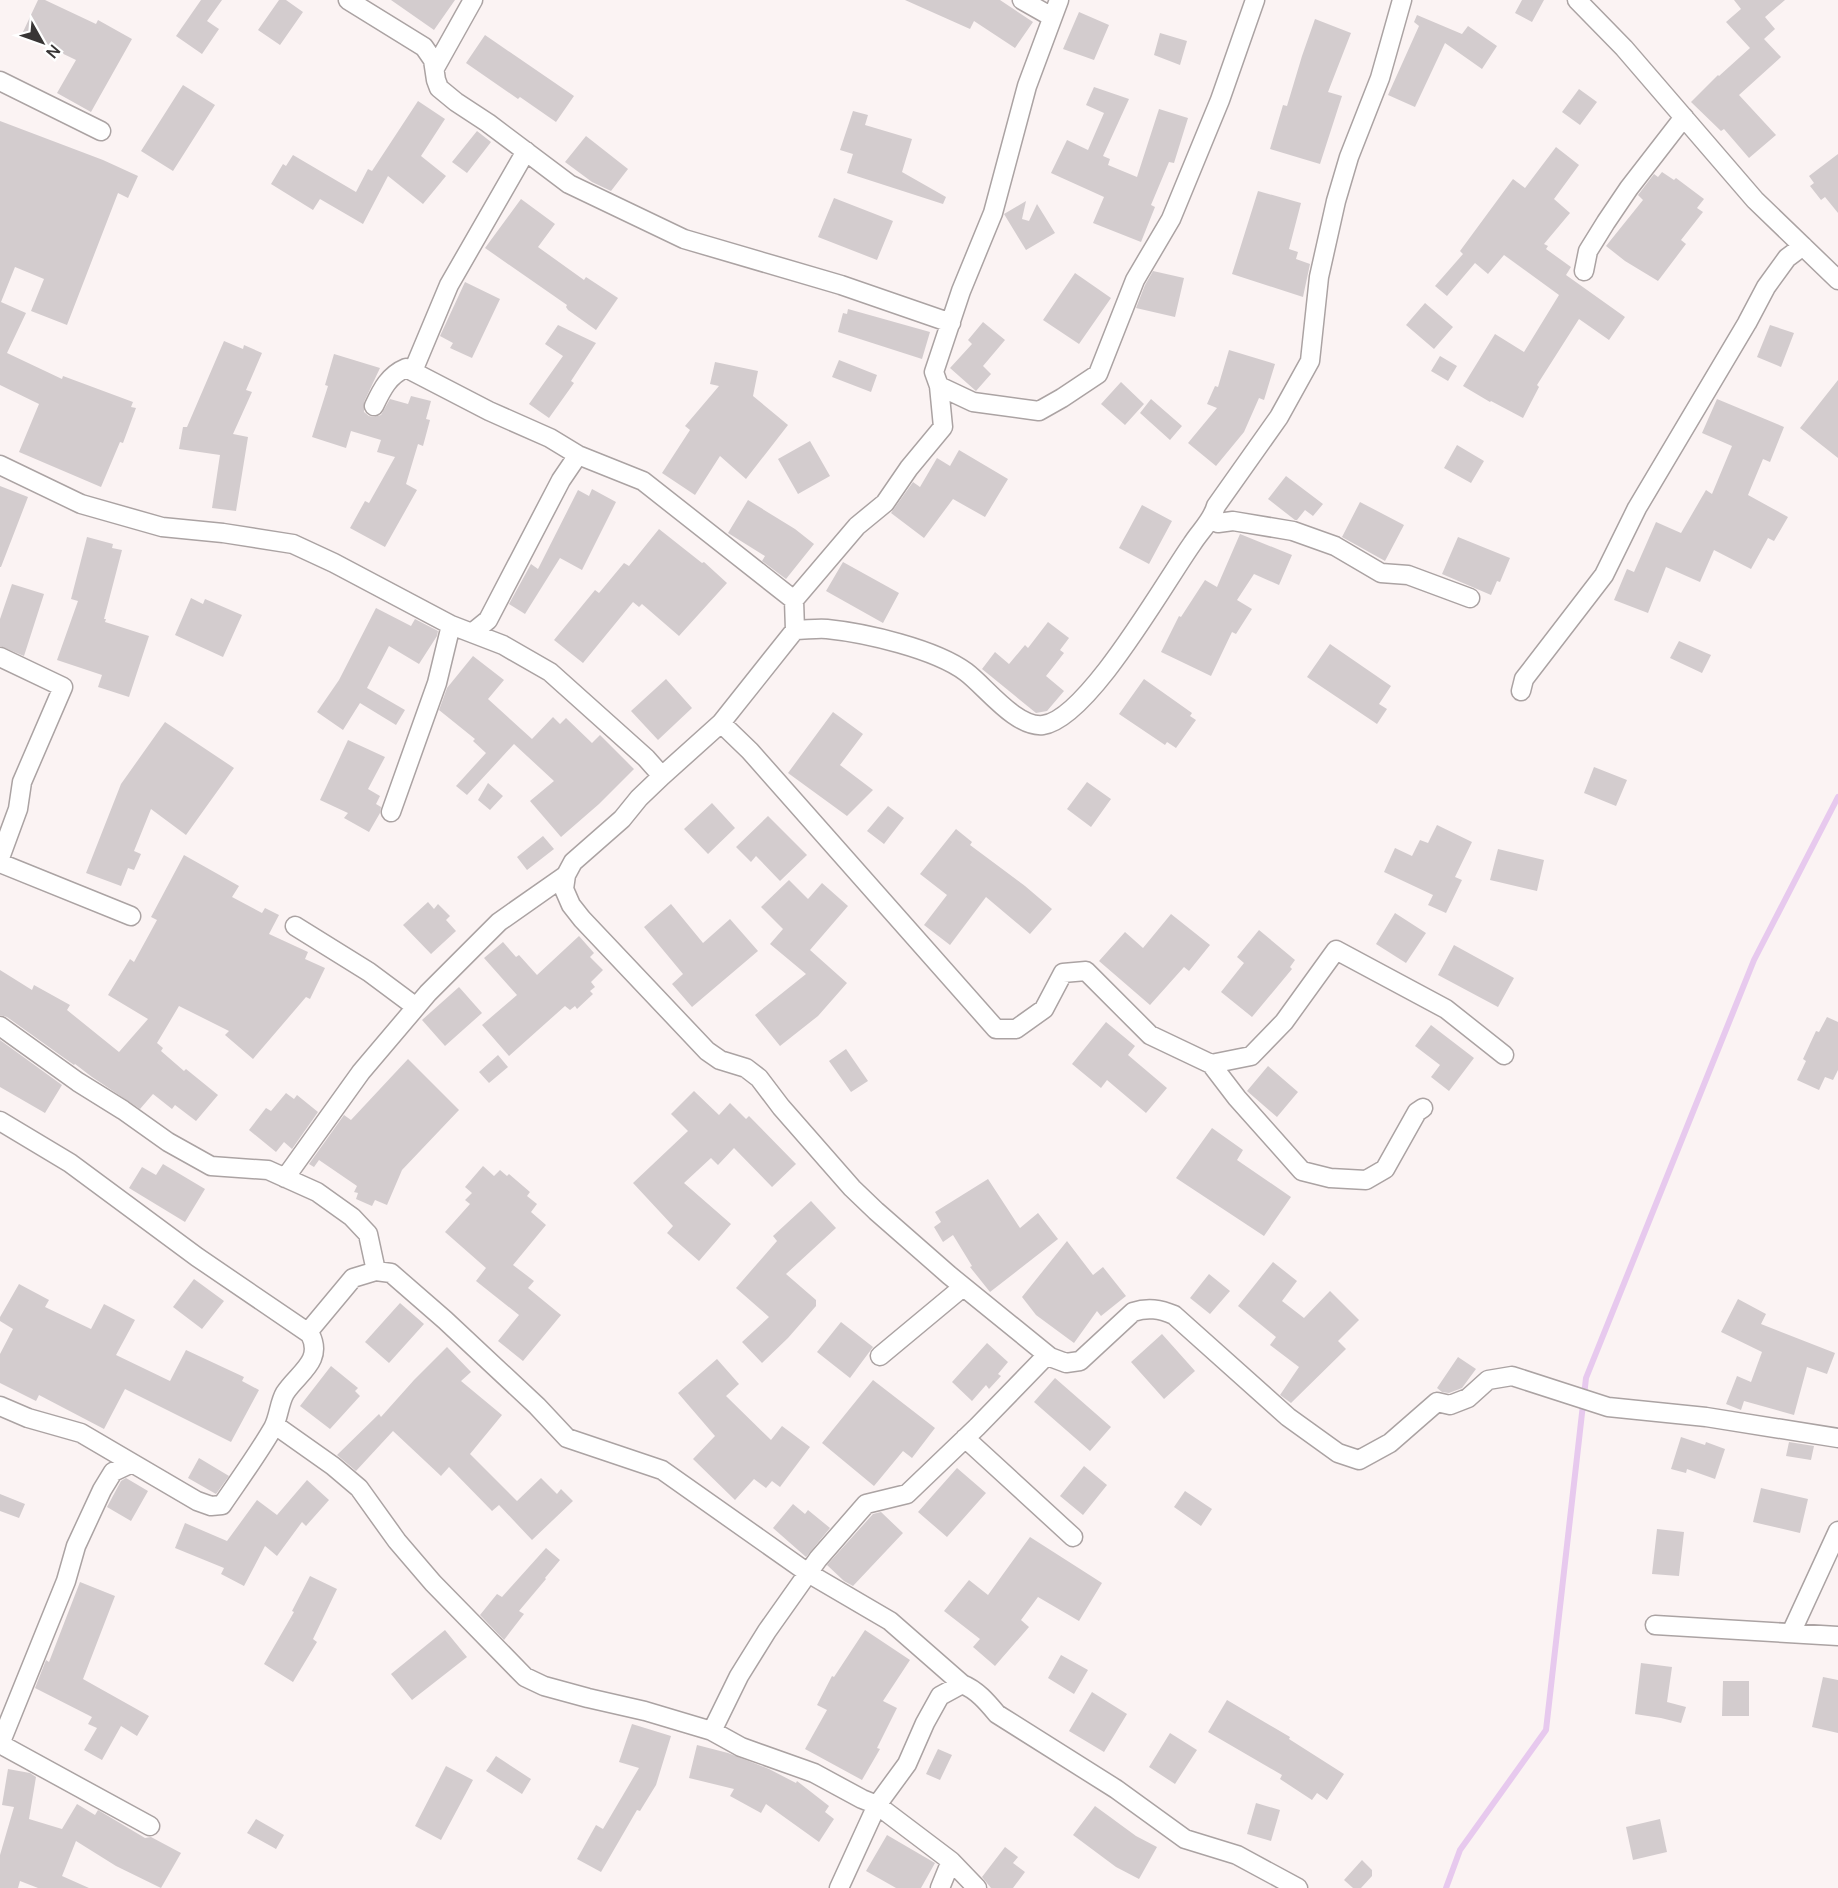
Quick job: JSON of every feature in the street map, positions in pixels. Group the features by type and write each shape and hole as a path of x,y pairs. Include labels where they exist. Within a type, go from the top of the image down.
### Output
{"street":[{"path":"348,0 424,47 433,60 439,88 569,184 684,238 841,285 951,323"},
{"path":"435,68 473,0"},
{"path":"1022,0 1056,9 1027,86 993,213 961,291 934,372 939,386 943,428 909,468 885,503 857,526 794,600 795,630 721,723 639,798 622,819 573,862 566,875 564,889 571,905 582,920 707,1051 720,1060 746,1068 759,1078 781,1107 852,1188 876,1211 963,1287 1047,1355 1066,1363 1080,1361 1132,1312 1141,1309 1159,1309 1174,1315 1288,1417 1338,1453 1359,1460 1390,1443 1437,1402 1450,1405 1468,1398 1488,1380 1512,1376 1608,1407 1706,1417 1838,1438"},
{"path":"939,386 973,402 1039,411 1098,374 1135,280 1171,219 1220,100 1255,0"},
{"path":"795,630 826,629 892,640 948,661 966,672 1021,721 1043,725 1068,713 1110,666 1146,616 1192,543 1213,516 1216,506 1279,417 1310,361 1319,277 1336,201 1348,157 1380,78 1401,0"},
{"path":"1577,0 1624,48 1755,200 1838,280"},
{"path":"0,81 101,131"},
{"path":"1584,271 1588,251 1606,222 1684,117"},
{"path":"413,371 448,285 526,152"},
{"path":"1521,691 1524,680 1604,575 1636,508 1747,324 1766,287 1787,258 1803,246"},
{"path":"374,406 383,387 396,372 406,368 413,371 578,454 644,481 794,600"},
{"path":"472,633 488,620 561,480 578,454"},
{"path":"0,465 81,504 162,527 223,532 293,544 334,563 451,625 503,645 550,672 646,758 662,776"},
{"path":"1213,516 1218,523 1233,521 1293,531 1335,546 1381,573 1408,575 1470,598"},
{"path":"391,812 437,682 451,625"},
{"path":"0,657 63,687 22,782 18,809 0,861 131,916"},
{"path":"721,723 750,751 996,1029 1016,1029 1044,1009 1063,973 1086,971 1150,1035 1211,1064 1237,1098 1302,1171 1330,1178 1366,1180 1385,1169 1417,1112 1423,1108"},
{"path":"285,1178 361,1072 428,993 499,922 566,875"},
{"path":"295,926 369,972 416,1007"},
{"path":"1211,1064 1251,1056 1284,1022 1336,950 1446,1009 1504,1055"},
{"path":"0,1026 168,1142 211,1166 268,1170 317,1192 352,1218 368,1234 376,1271"},
{"path":"0,1406 28,1418 81,1433 197,1501 211,1506 222,1505 275,1425 284,1394 310,1363 314,1353 314,1342 308,1332 197,1257 70,1163 2,1124"},
{"path":"308,1332 353,1278 376,1271 391,1273 408,1286 537,1406 567,1438 662,1470 808,1573 890,1621 962,1684 970,1687 984,1699 997,1714 1116,1789 1185,1839 1237,1855 1298,1888"},
{"path":"880,1356 963,1287"},
{"path":"712,1731 761,1640 818,1559 866,1504 907,1494 1047,1355"},
{"path":"275,1425 333,1466 359,1488 397,1541 433,1583 525,1677 544,1686 645,1711 712,1731 741,1747 814,1773 877,1805 951,1862 977,1888"},
{"path":"965,1438 1073,1538"},
{"path":"106,1448 113,1472"},
{"path":"132,1462 113,1472 102,1490 76,1546 66,1581 0,1744 150,1826"},
{"path":"1791,1633 1838,1531"},
{"path":"1655,1625 1838,1636"},
{"path":"839,1888 877,1805 907,1764 940,1696 962,1684"},
{"path":"940,1888 951,1862"}],"building":[{"path":"38,0 45,0 96,24 98,20 132,39 91,112 57,93 76,60 22,34"},
{"path":"201,0 222,0 207,21 219,29 202,54 176,36"},
{"path":"279,0 286,0 303,12 280,45 258,30"},
{"path":"391,0 455,0 434,30"},
{"path":"905,0 1000,0 1033,22 1015,48 974,21 970,29"},
{"path":"1522,0 1544,0 1532,22 1515,13"},
{"path":"1734,0 1785,0 1765,17 1775,29 1764,39 1781,57 1739,95 1776,135 1749,158 1724,129 1721,131 1691,102 1750,48 1726,22 1741,9"},
{"path":"1079,12 1109,25 1094,60 1063,49"},
{"path":"1417,15 1462,34 1468,26 1497,46 1482,69 1445,43 1415,107 1388,95 1419,26 1414,22"},
{"path":"1315,19 1351,33 1328,92 1342,96 1320,164 1270,149 1283,105 1287,106"},
{"path":"1160,33 1187,41 1180,65 1154,55"},
{"path":"485,35 574,96 556,122 466,63"},
{"path":"183,85 215,105 173,171 141,151"},
{"path":"1094,87 1129,99 1103,156 1110,159 1108,165 1137,177 1159,109 1188,118 1174,163 1169,162 1151,205 1155,207 1141,242 1093,223 1104,197 1051,173 1067,140 1088,150 1104,113 1086,105"},
{"path":"1579,89 1597,102 1580,125 1562,112"},
{"path":"418,101 445,119 421,156 446,176 423,204 388,176 363,224 320,199 313,210 271,184 283,164 286,166 293,155 356,192 368,169 372,171"},
{"path":"853,111 868,115 865,125 912,139 902,172 946,197 943,204 847,173 853,154 840,150"},
{"path":"0,121 103,160 138,176 128,198 118,193 67,325 31,311 44,279 15,267 1,302 26,313 7,353 62,379 63,376 133,402 131,407 136,408 123,443 120,442 101,487 19,452 39,404 0,385"},
{"path":"477,131 491,142 467,173 452,162"},
{"path":"586,136 628,169 611,191 592,182 565,162"},
{"path":"1556,147 1579,165 1554,199 1570,213 1544,244 1548,246 1546,249 1571,267 1566,275 1625,317 1609,340 1579,319 1537,385 1539,387 1523,418 1463,386 1495,334 1524,352 1559,295 1504,255 1488,274 1475,263 1447,296 1435,286 1463,254 1460,251 1513,179 1525,188"},
{"path":"1838,154 1838,213 1825,197 1821,200 1810,186 1814,183 1809,176"},
{"path":"1662,172 1674,180 1676,178 1704,199 1697,208 1703,212 1681,240 1686,244 1658,281 1625,261 1606,246 1643,200 1638,195 1654,174 1658,177"},
{"path":"1258,191 1301,203 1289,249 1298,252 1296,259 1310,264 1303,297 1232,274"},
{"path":"834,198 893,221 877,260 818,237"},
{"path":"521,199 555,224 538,247 584,280 586,277 618,298 596,330 568,310 567,305 485,248"},
{"path":"1026,201 1022,219 1029,221 1037,204 1055,233 1026,250 1004,214"},
{"path":"1153,271 1184,278 1175,317 1136,308"},
{"path":"1075,273 1111,298 1079,344 1043,320"},
{"path":"465,282 500,299 472,358 450,348 453,343 440,336"},
{"path":"1425,303 1453,327 1434,349 1406,325"},
{"path":"848,309 930,332 922,359 838,332 843,313 847,314"},
{"path":"983,322 1005,340 983,366 991,374 976,391 950,368 972,344 968,340"},
{"path":"558,325 596,343 571,381 574,383 549,418 529,404 563,356 545,344"},
{"path":"1770,325 1794,333 1781,367 1757,357"},
{"path":"224,341 243,349 244,345 262,353 246,390 252,392 233,434 248,437 236,511 212,508 220,455 179,449 183,427 187,427"},
{"path":"1229,350 1275,364 1264,400 1259,398 1244,432 1216,466 1188,443 1217,408 1207,404 1215,386 1218,387"},
{"path":"334,354 380,368 364,402 364,412 369,416 381,415 390,399 408,404 411,396 431,401 426,419 430,420 423,446 418,444 406,484 417,490 385,547 350,528 365,501 369,503 395,457 377,452 381,440 351,431 346,448 312,437 328,386 325,385"},
{"path":"1440,356 1457,366 1448,381 1431,371"},
{"path":"839,360 877,375 871,392 832,377"},
{"path":"715,362 758,371 753,396 788,425 746,479 720,456 695,495 662,473 690,430 685,426 719,386 710,384"},
{"path":"1838,380 1838,458 1800,428"},
{"path":"1121,382 1144,404 1125,425 1101,404"},
{"path":"1151,399 1182,426 1170,440 1140,413"},
{"path":"1717,399 1784,427 1770,462 1763,459 1748,495 1788,517 1774,541 1768,538 1751,569 1714,550 1700,582 1666,567 1648,613 1614,600 1627,569 1634,572 1656,522 1681,533 1706,490 1712,494 1732,446 1702,433"},
{"path":"810,441 830,476 798,494 778,459"},
{"path":"1457,445 1484,461 1471,483 1444,468"},
{"path":"959,450 1008,479 985,517 953,499 924,538 891,513 913,482 920,487 937,458 950,466"},
{"path":"1286,476 1323,504 1313,516 1305,510 1295,520 1268,499"},
{"path":"0,486 28,497 1,567 0,567"},
{"path":"592,489 616,502 582,570 560,558 525,614 509,604 531,564 538,569 578,490 589,496"},
{"path":"748,500 795,529 814,544 786,579 762,561 765,556 728,533"},
{"path":"1360,502 1404,525 1385,561 1342,537"},
{"path":"1142,505 1172,521 1149,564 1119,548"},
{"path":"659,529 702,563 704,562 727,583 679,636 642,604 639,607 633,602 583,663 554,640 595,590 599,593 624,563 629,566"},
{"path":"1240,534 1292,555 1279,585 1254,574 1237,600 1252,609 1236,634 1232,632 1211,676 1161,652 1179,616 1181,617 1205,580 1217,587"},
{"path":"87,537 113,544 112,548 122,550 105,622 149,636 129,697 98,687 102,675 57,660 78,601 71,599"},
{"path":"1458,537 1510,558 1500,582 1497,581 1491,595 1442,574"},
{"path":"843,562 899,593 883,623 826,591"},
{"path":"12,584 44,594 24,656 0,646 0,619"},
{"path":"191,598 203,604 205,599 242,615 223,657 175,635"},
{"path":"376,608 411,626 415,619 438,631 437,636 419,664 389,646 367,688 405,710 396,725 360,703 343,730 317,712 339,680"},
{"path":"1048,622 1069,638 1060,650 1064,653 1046,676 1064,691 1047,711 1036,713 982,669 995,652 1009,664 1025,645 1028,648"},
{"path":"1679,641 1711,655 1702,673 1670,658"},
{"path":"1330,644 1391,686 1379,704 1387,709 1377,724 1307,677"},
{"path":"473,656 504,680 488,699 532,739 553,717 560,724 566,718 592,743 600,735 634,769 561,837 530,801 554,781 514,744 467,795 456,786 486,753 473,741 475,739 439,710 447,688"},
{"path":"666,679 692,708 658,740 631,711"},
{"path":"1144,679 1192,713 1190,716 1196,720 1176,748 1167,742 1165,745 1119,714"},
{"path":"833,712 863,734 840,765 873,790 847,816 788,773"},
{"path":"165,722 234,768 186,835 151,809 134,851 141,854 134,870 128,868 121,886 86,873 121,784"},
{"path":"348,740 385,757 368,789 380,796 376,804 381,807 369,832 344,818 348,813 320,800"},
{"path":"1594,767 1627,780 1616,806 1584,793"},
{"path":"1087,782 1111,799 1091,827 1067,809"},
{"path":"488,783 503,796 490,810 478,800"},
{"path":"712,803 735,828 708,854 684,829"},
{"path":"888,806 904,818 884,844 867,831"},
{"path":"768,816 807,855 780,881 756,856 751,862 736,847"},
{"path":"1437,825 1472,842 1455,877 1462,880 1446,913 1428,905 1433,895 1384,872 1395,848 1412,856 1420,840 1428,843"},
{"path":"956,829 972,842 970,845 1052,909 1030,934 986,897 950,945 924,925 947,895 920,874"},
{"path":"543,836 554,849 527,870 517,857"},
{"path":"1498,849 1544,860 1537,891 1490,880"},
{"path":"184,855 239,886 232,897 262,913 265,908 279,915 269,934 308,952 305,959 325,968 310,999 306,997 253,1059 225,1035 229,1031 179,1006 157,1043 163,1048 161,1051 184,1071 186,1069 218,1095 196,1121 175,1105 172,1109 153,1094 140,1109 7,1017 0,1015 0,970 32,990 34,985 70,1005 67,1010 119,1052 148,1019 108,995 130,959 134,962 157,920 151,917"},
{"path":"789,880 808,899 822,883 848,906 810,950 847,983 818,1016 780,1046 755,1015 806,974 770,944 783,929 761,907"},
{"path":"428,902 434,909 438,904 450,916 446,920 456,931 431,954 403,925"},
{"path":"671,904 703,943 730,919 758,951 692,1007 672,984 683,974 644,927"},
{"path":"1395,913 1426,933 1406,963 1376,944"},
{"path":"1171,914 1210,945 1189,971 1184,967 1150,1005 1099,961 1125,932 1143,948"},
{"path":"1259,930 1295,960 1290,967 1292,969 1252,1017 1221,992 1244,963 1237,957"},
{"path":"579,936 594,953 590,957 603,970 591,982 595,987 590,991 593,994 577,1009 575,1006 570,1010 565,1006 509,1056 482,1025 517,995 484,958 503,942 516,957 519,955 537,975"},
{"path":"1454,945 1514,978 1498,1007 1438,975"},
{"path":"459,987 482,1013 445,1046 422,1020"},
{"path":"1827,1017 1838,1022 1838,1070 1833,1080 1825,1077 1819,1090 1797,1080 1806,1061 1803,1059 1816,1031 1819,1032"},
{"path":"1106,1022 1135,1046 1128,1055 1167,1088 1146,1113 1107,1080 1101,1088 1072,1064"},
{"path":"1431,1025 1474,1058 1449,1091 1431,1077 1440,1065 1415,1046"},
{"path":"0,1040 62,1085 45,1113 0,1087"},
{"path":"846,1049 868,1081 851,1092 829,1061"},
{"path":"498,1055 508,1067 489,1083 479,1072"},
{"path":"408,1059 459,1110 402,1170 387,1205 375,1200 372,1206 356,1199 358,1193 354,1192 357,1186 319,1160 314,1167 309,1164 344,1115 351,1120"},
{"path":"1268,1066 1298,1092 1277,1117 1247,1091"},
{"path":"694,1091 719,1115 730,1103 746,1119 749,1116 796,1164 772,1187 734,1148 718,1165 711,1158 684,1183 731,1224 699,1261 667,1233 673,1226 633,1183 688,1131 671,1114"},
{"path":"286,1093 294,1099 297,1095 318,1112 292,1149 284,1142 276,1152 249,1130 266,1108 271,1111"},
{"path":"1212,1128 1243,1150 1237,1160 1291,1197 1264,1236 1176,1178"},
{"path":"163,1164 205,1189 185,1222 129,1188 142,1167 156,1175"},
{"path":"483,1166 494,1176 500,1170 507,1176 509,1174 530,1192 527,1196 537,1204 531,1212 546,1225 513,1265 534,1281 528,1288 561,1315 523,1361 498,1341 519,1315 476,1281 486,1268 445,1232 470,1204 465,1200 472,1193 465,1187"},
{"path":"988,1179 1020,1228 1038,1213 1058,1239 990,1292 970,1267 972,1266 953,1235 943,1242 934,1227 941,1222 935,1212"},
{"path":"811,1201 836,1228 786,1274 816,1300 816,1306 762,1363 742,1342 769,1317 736,1288 777,1241 773,1236"},
{"path":"1067,1241 1093,1275 1103,1267 1126,1296 1101,1316 1097,1311 1074,1343 1036,1315 1022,1297"},
{"path":"1273,1262 1297,1281 1282,1301 1304,1318 1330,1291 1359,1320 1338,1341 1346,1349 1291,1403 1280,1395 1299,1367 1270,1345 1276,1337 1238,1306"},
{"path":"1209,1274 1230,1291 1210,1314 1190,1298"},
{"path":"194,1279 224,1301 202,1329 173,1307"},
{"path":"19,1284 49,1300 45,1307 91,1329 104,1304 135,1320 116,1355 170,1381 186,1350 244,1377 242,1381 259,1390 231,1442 125,1389 104,1429 39,1395 36,1401 0,1383 0,1354 13,1329 0,1321 0,1317"},
{"path":"1738,1299 1766,1314 1761,1324 1835,1353 1827,1374 1807,1367 1794,1415 1744,1401 1741,1410 1726,1404 1737,1376 1751,1382 1762,1352 1721,1332"},
{"path":"400,1303 424,1324 389,1363 365,1342"},
{"path":"841,1322 873,1347 850,1378 817,1352"},
{"path":"1162,1334 1195,1371 1164,1399 1131,1362"},
{"path":"987,1343 1008,1362 998,1374 1001,1376 989,1389 986,1385 972,1401 952,1382"},
{"path":"447,1347 471,1372 461,1381 502,1415 470,1454 517,1501 541,1478 557,1494 561,1489 573,1501 532,1540 499,1505 492,1511 449,1467 441,1476 393,1431 356,1471 337,1455 379,1414 381,1417"},
{"path":"1458,1357 1476,1369 1462,1388 1449,1393 1442,1392 1437,1388"},
{"path":"717,1359 739,1384 726,1396 771,1440 782,1426 810,1447 780,1487 772,1481 766,1488 754,1479 735,1500 693,1459 715,1436 678,1393"},
{"path":"331,1366 358,1388 355,1391 360,1396 330,1429 300,1406"},
{"path":"1055,1378 1111,1427 1090,1451 1034,1402"},
{"path":"873,1380 935,1428 912,1458 903,1451 874,1486 822,1443"},
{"path":"1681,1437 1725,1449 1715,1479 1687,1469 1686,1473 1671,1469"},
{"path":"1789,1442 1814,1446 1811,1460 1786,1456"},
{"path":"199,1458 229,1476 216,1494 188,1478"},
{"path":"1084,1466 1107,1485 1083,1515 1060,1496"},
{"path":"957,1468 986,1493 947,1537 918,1512"},
{"path":"126,1478 148,1491 131,1521 107,1507 121,1481"},
{"path":"307,1480 329,1500 306,1526 302,1522 277,1556 265,1546 244,1586 221,1574 224,1568 175,1548 185,1523 227,1541 257,1500 277,1515"},
{"path":"1761,1488 1808,1499 1800,1533 1753,1522"},
{"path":"1185,1491 1212,1509 1201,1526 1174,1507"},
{"path":"0,1494 25,1504 19,1518 0,1511"},
{"path":"793,1504 805,1514 808,1510 830,1528 806,1557 773,1528"},
{"path":"881,1512 903,1533 853,1586 827,1565 873,1514"},
{"path":"1657,1529 1684,1532 1679,1576 1652,1574"},
{"path":"1030,1537 1102,1583 1079,1621 1038,1597 1021,1620 1029,1627 995,1666 973,1647 980,1639 944,1611 969,1580 988,1595"},
{"path":"546,1548 560,1560 519,1611 524,1614 504,1640 480,1615 497,1594 502,1597"},
{"path":"310,1576 337,1589 313,1639 317,1642 293,1682 264,1664 294,1612 292,1611"},
{"path":"80,1582 115,1596 83,1679 149,1716 137,1736 121,1726 102,1760 84,1750 97,1728 88,1724 92,1717 35,1688 46,1660 49,1662"},
{"path":"445,1630 467,1657 412,1700 391,1674"},
{"path":"865,1630 910,1660 883,1701 897,1708 877,1748 880,1749 862,1780 805,1749 827,1710 817,1705 832,1676 834,1677"},
{"path":"1061,1655 1088,1670 1074,1694 1048,1678"},
{"path":"1641,1663 1672,1667 1667,1702 1686,1707 1681,1723 1635,1714"},
{"path":"1823,1677 1838,1680 1838,1733 1812,1727"},
{"path":"1723,1681 1749,1681 1749,1716 1722,1716"},
{"path":"1092,1692 1127,1714 1104,1752 1069,1731"},
{"path":"1227,1700 1290,1737 1289,1739 1344,1774 1327,1800 1317,1793 1312,1800 1280,1779 1282,1775 1208,1732"},
{"path":"632,1724 671,1736 656,1785 640,1811 637,1810 601,1872 577,1859 596,1825 603,1829 639,1768 619,1762"},
{"path":"1170,1733 1197,1750 1175,1784 1149,1767"},
{"path":"697,1745 728,1753 769,1769 796,1783 797,1781 829,1806 825,1812 834,1819 819,1842 766,1804 761,1813 730,1796 734,1789 689,1778"},
{"path":"938,1749 952,1755 940,1780 926,1774"},
{"path":"496,1756 531,1779 522,1794 486,1771"},
{"path":"446,1766 473,1780 441,1840 415,1826"},
{"path":"8,1769 30,1773 36,1777 29,1819 62,1829 77,1804 95,1815 98,1810 145,1838 151,1837 181,1853 161,1888 116,1866 76,1841 62,1876 89,1888 38,1888 20,1881 18,1888 0,1888 0,1855 14,1807 2,1805"},
{"path":"1256,1803 1280,1810 1271,1841 1247,1834"},
{"path":"1095,1806 1136,1836 1157,1847 1139,1879 1116,1867 1073,1835"},
{"path":"256,1819 284,1835 276,1849 247,1833"},
{"path":"1660,1819 1667,1852 1633,1860 1626,1827"},
{"path":"887,1835 935,1863 921,1888 896,1888 866,1871"},
{"path":"1005,1847 1018,1857 1013,1863 1025,1872 1013,1888 991,1888 982,1877"},
{"path":"1362,1860 1372,1870 1372,1876 1361,1888 1353,1888 1344,1880"}],"waterway":[{"path":"1446,1888 1460,1850 1546,1730 1586,1378 1754,960 1838,797"}]}
